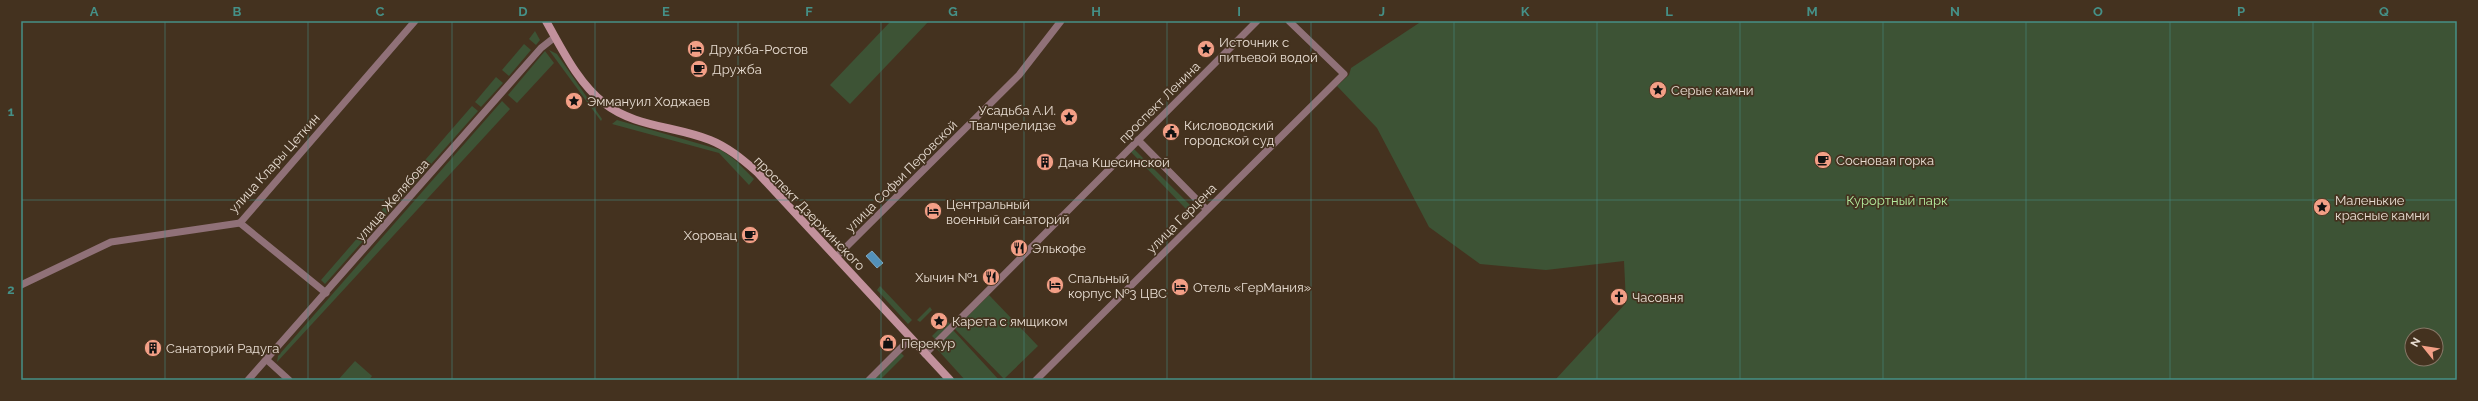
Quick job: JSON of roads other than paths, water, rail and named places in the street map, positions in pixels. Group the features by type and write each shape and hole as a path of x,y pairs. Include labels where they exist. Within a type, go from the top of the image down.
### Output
{"main road":[{"name":"проспект Дзержинского","path":"546,21 585,83 603,103 626,116 701,137 728,149 757,172 950,380"}],"street":[{"name":"улица Клары Цеткин","path":"21,285 111,242 240,223 415,21"},
{"name":"улица Софьи Перовской","path":"836,257 1019,75 1061,21"},
{"name":"проспект Ленина","path":"925,354 1257,21"},
{"name":"улица Герцена","path":"1036,380 1344,74 1289,21"},
{"name":"улица Желябова","path":"248,380 542,48 555,37"},
{"path":"1138,140 1206,210"},
{"path":"240,223 326,293"},
{"path":"869,380 911,338"},
{"path":"267,360 289,380"}],"water":[{"path":"872,251 883,263 877,268 866,256"}],"place":[{"name":"Дружба-Ростов","path":"696,49"},
{"name":"Источник с питьевой водой","path":"1206,49"},
{"name":"Дружба","path":"699,69"},
{"name":"Серые камни","path":"1658,90"},
{"name":"Эммануил Ходжаев","path":"574,101"},
{"name":"Усадьба А.И. Твалчрелидзе","path":"1069,117"},
{"name":"Кисловодский городской суд","path":"1171,132"},
{"name":"Сосновая горка","path":"1823,160"},
{"name":"Дача Кшесинской","path":"1045,162"},
{"name":"Маленькие красные камни","path":"2322,207"},
{"name":"Центральный военный санаторий","path":"933,211"},
{"name":"Хоровац","path":"750,235"},
{"name":"Элькофе","path":"1019,248"},
{"name":"Хычин №1","path":"991,277"},
{"name":"Спальный корпус №3 ЦВС","path":"1055,285"},
{"name":"Отель «ГерМания»","path":"1180,287"},
{"name":"Часовня","path":"1619,297"},
{"name":"Карета с ямщиком","path":"939,321"},
{"name":"Перекур","path":"888,343"},
{"name":"Cанаторий Радуга","path":"153,348"}],"park label":[{"name":"Курортный парк","path":"1897,200"}]}
